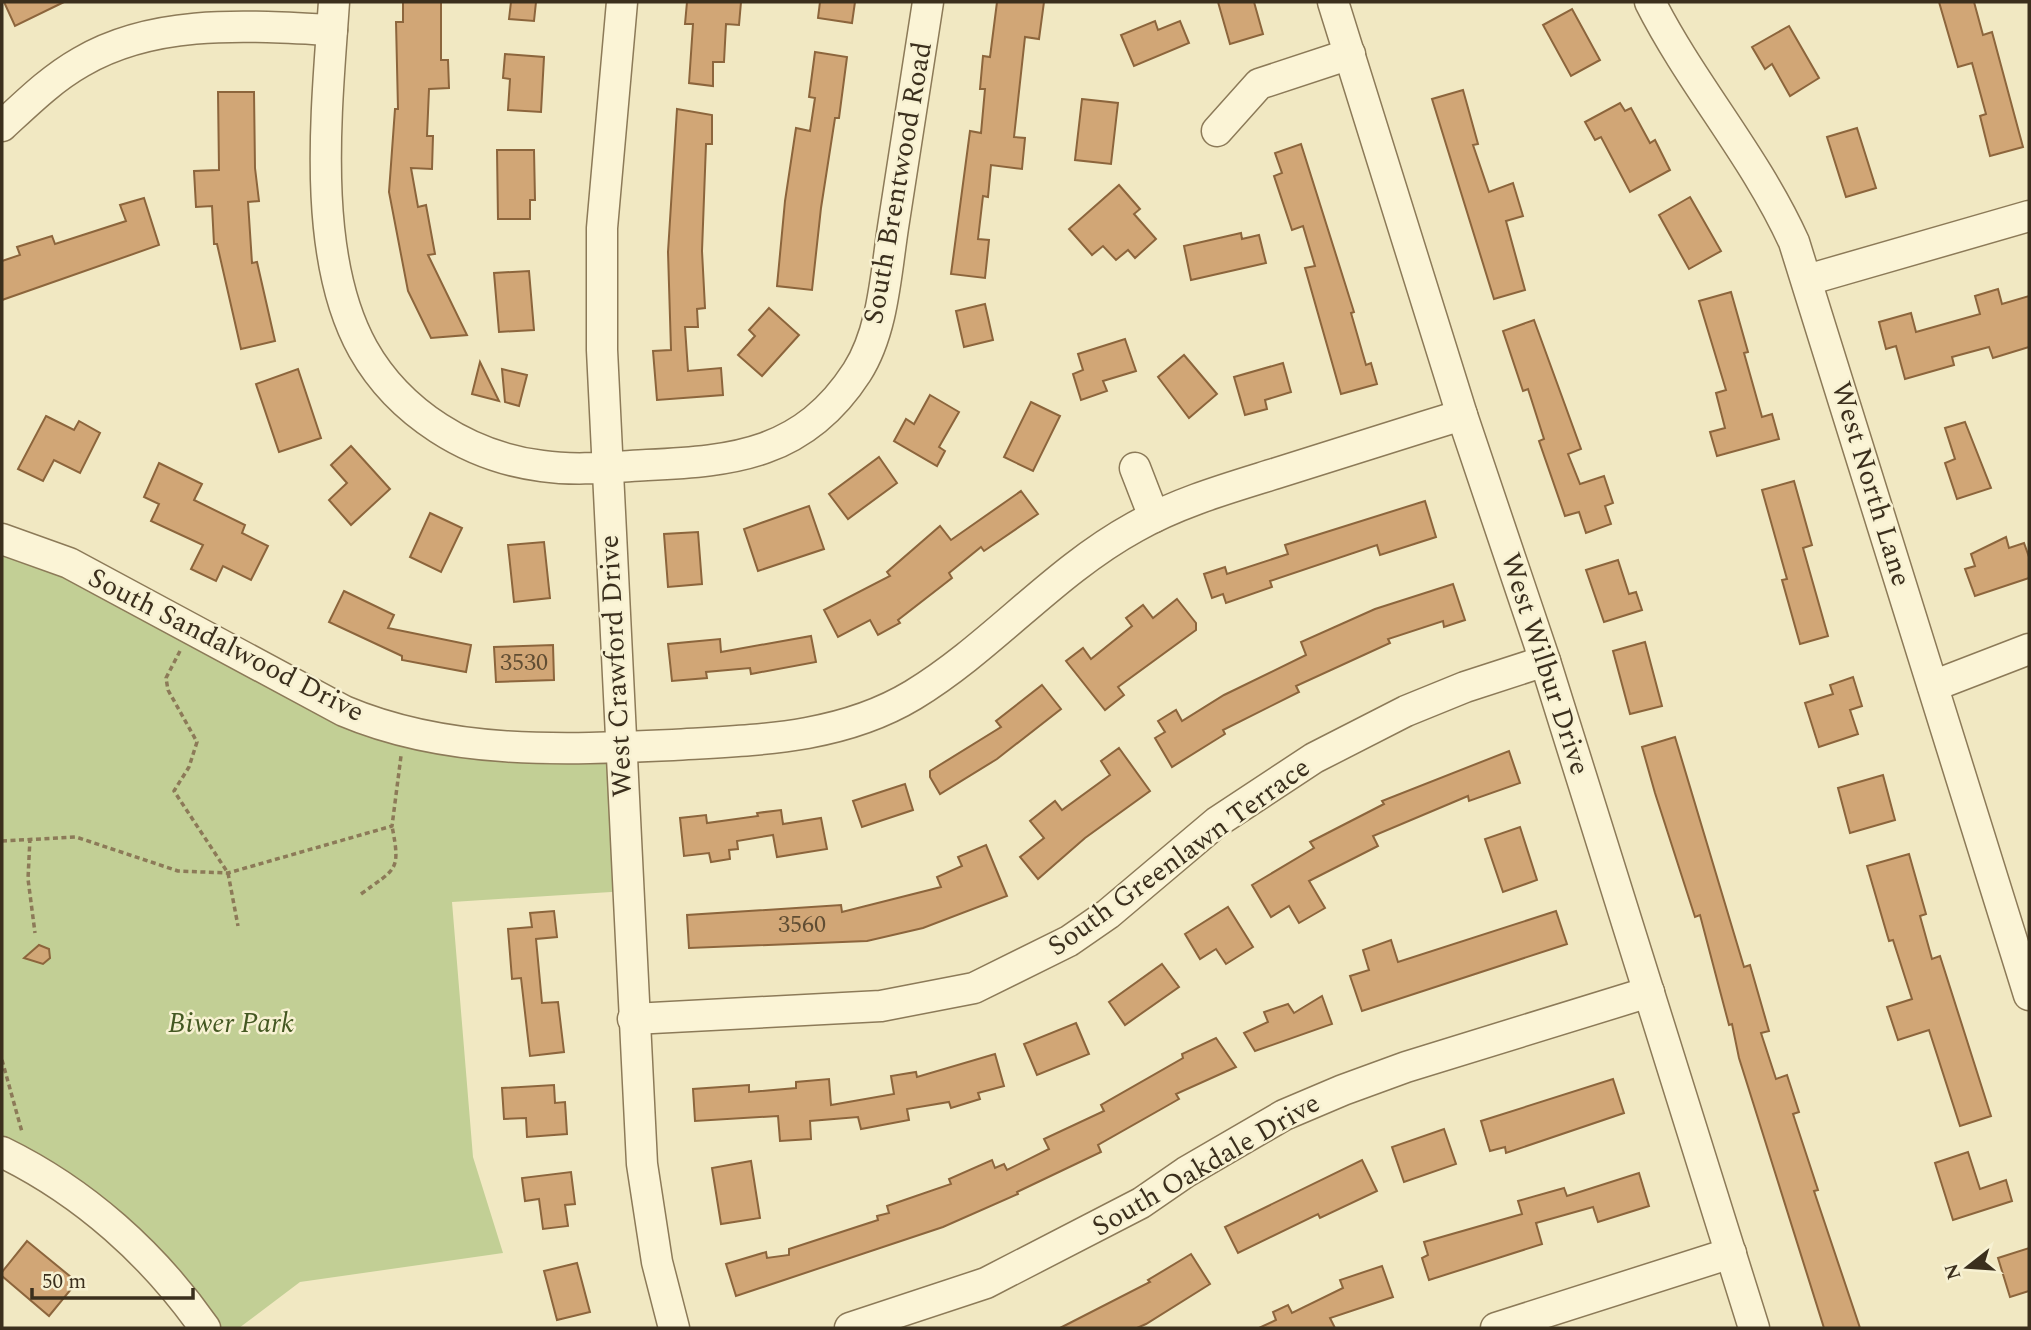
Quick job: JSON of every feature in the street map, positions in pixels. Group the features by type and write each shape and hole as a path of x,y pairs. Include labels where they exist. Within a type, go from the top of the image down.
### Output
{"street":[{"name":"West Crawford Drive","path":"622,2 603,228 606,467 645,1193 657,1262 674,1328"},
{"name":"South Brentwood Road","path":"333,16 328,200 339,284 362,348 383,380 414,411 440,430 468,444 533,465 570,468 707,463 755,453 803,428 835,401 858,371 872,338 881,299 928,2"},
{"name":"West Wilbur Drive","path":"1333,2 1462,415 1545,661 1754,1328"},
{"name":"West North Lane","path":"1650,2 1675,48 1749,157 1778,206 1808,280 2029,995"},
{"path":"2,126 52,81 79,62 152,34 189,28 333,16"},
{"path":"1217,131 1259,83 1350,54"},
{"path":"1808,280 2029,216"},
{"name":"South Sandalwood Drive","path":"2,539 69,563 344,711 404,730 461,742 522,748 620,747 785,738 842,726 879,713 939,678 1067,574 1134,527 1154,517 1203,496 1462,415"},
{"path":"1135,468 1154,517"},
{"path":"1933,686 2029,649"},
{"name":"South Greenlawn Terrace","path":"634,1019 881,1006 974,988 1069,942 1108,914 1217,822 1314,758 1454,692 1545,661"},
{"name":"South Oakdale Drive","path":"850,1328 986,1283 1141,1203 1186,1172 1284,1115 1343,1090 1406,1067 1648,992"},
{"path":"2,1152 32,1168 105,1219 166,1278 205,1328"},
{"path":"1496,1328 1731,1253"}],"path":[{"path":"192,629 166,678 168,690 197,742 189,768 174,791 228,873 238,926"},
{"path":"361,894 394,869 399,858 392,826 404,730"},
{"path":"2,841 76,837 178,871 228,873 392,826"},
{"path":"30,838 28,879 36,933"},
{"path":"2,1060 32,1168"}],"green space":[{"name":"Biwer Park","path":"2,540 366,720 620,747 627,891 452,902 473,1157 503,1253 300,1282 239,1328 205,1328 180,1293 2,1152"}],"building":[{"path":"4,2 64,2 15,26"},
{"path":"403,2 441,2 441,60 448,60 449,88 429,89 427,136 433,136 432,169 411,168 418,207 426,205 435,254 428,255 467,335 431,338 408,291 389,192 395,109 398,109 396,22 403,22"},
{"path":"511,2 536,2 534,21 509,19"},
{"path":"687,2 741,2 739,25 726,24 724,62 713,62 713,86 689,83 693,24 685,24"},
{"path":"820,2 855,2 852,23 818,18"},
{"path":"997,2 1044,2 1039,39 1025,37 1014,137 1025,138 1022,169 991,165 988,197 983,196 978,239 989,240 985,278 951,274 970,131 981,133 985,89 980,89 983,56 990,57"},
{"path":"1218,2 1254,2 1263,34 1230,44"},
{"path":"1939,2 1974,2 1983,35 1992,32 2023,147 1990,156 1980,116 1986,114 1972,63 1958,67"},
{"path":"1572,9 1600,60 1571,76 1543,25"},
{"path":"1155,21 1158,30 1180,21 1189,43 1134,66 1121,35"},
{"path":"1789,26 1819,78 1790,96 1772,64 1765,69 1752,47"},
{"path":"815,52 847,57 839,118 835,118 821,208 812,290 777,286 785,201 796,128 810,131 815,98 809,97"},
{"path":"505,54 544,57 541,112 508,110 510,79 503,78"},
{"path":"1463,90 1478,144 1473,145 1489,192 1513,183 1523,216 1506,221 1525,290 1494,299 1432,99"},
{"path":"218,92 254,92 255,168 259,201 248,202 252,263 257,262 275,341 241,349 217,244 214,244 212,206 196,207 194,171 219,170"},
{"path":"1082,99 1118,103 1111,164 1075,160"},
{"path":"1620,103 1625,111 1631,108 1650,143 1655,140 1670,170 1630,192 1601,137 1595,140 1585,122"},
{"path":"677,109 712,115 712,144 706,144 702,251 705,308 697,309 698,327 685,327 688,371 721,368 723,395 657,400 653,351 671,350 668,252"},
{"path":"1857,128 1876,188 1846,197 1827,137"},
{"path":"1301,144 1354,312 1351,313 1366,365 1371,363 1377,384 1341,394 1305,268 1315,266 1303,226 1292,230 1274,176 1282,173 1275,153"},
{"path":"497,150 534,150 535,200 530,200 530,219 498,219"},
{"path":"1119,185 1140,209 1134,214 1156,239 1135,258 1128,250 1116,260 1103,246 1092,255 1069,229"},
{"path":"1690,197 1721,251 1689,269 1659,215"},
{"path":"144,198 159,245 2,300 2,261 20,255 17,247 52,236 55,244 126,221 120,205"},
{"path":"1241,233 1242,239 1259,235 1266,263 1191,280 1184,246"},
{"path":"529,271 534,330 499,332 494,273"},
{"path":"1998,289 2002,304 2029,296 2029,347 1993,358 1989,347 1952,357 1954,365 1905,379 1896,346 1886,349 1879,322 1911,313 1916,332 1980,314 1975,296"},
{"path":"1731,292 1762,417 1772,414 1779,439 1717,456 1710,432 1725,428 1716,393 1726,390 1699,301"},
{"path":"985,304 993,340 964,347 956,311"},
{"path":"769,308 799,335 762,376 738,355 755,336 749,330"},
{"path":"1534,320 1581,449 1568,454 1580,484 1604,476 1613,503 1605,506 1611,524 1586,533 1579,512 1565,516 1539,441 1544,439 1528,389 1523,391 1503,331"},
{"path":"1125,339 1136,371 1103,381 1107,391 1081,400 1073,374 1083,370 1078,354"},
{"path":"1184,355 1217,394 1189,418 1158,377"},
{"path":"480,362 499,401 472,394"},
{"path":"1283,363 1291,392 1265,400 1267,409 1245,415 1234,377"},
{"path":"298,369 321,438 279,452 256,384"},
{"path":"502,369 527,375 519,406 505,402"},
{"path":"930,395 959,412 939,447 945,451 937,466 894,441 906,419 914,424"},
{"path":"1031,402 1060,416 1033,471 1004,457"},
{"path":"46,416 74,430 79,421 100,433 80,473 54,460 43,481 18,469"},
{"path":"1965,422 1991,488 1957,499 1945,463 1955,459 1945,428"},
{"path":"351,446 390,489 351,525 329,500 347,483 331,465"},
{"path":"879,457 897,483 848,519 829,494"},
{"path":"159,463 202,484 194,500 245,525 242,533 268,546 251,580 223,566 216,581 191,569 203,545 151,521 159,504 144,497"},
{"path":"1794,481 1812,545 1803,548 1828,636 1800,644 1782,580 1787,579 1762,490"},
{"path":"1021,491 1038,514 984,551 981,547 949,573 952,578 898,620 900,623 878,635 870,620 838,637 824,610 890,576 887,572 940,526 951,540"},
{"path":"1425,501 1436,537 1380,555 1377,545 1270,581 1272,587 1226,603 1223,594 1212,598 1204,574 1225,567 1227,574 1288,554 1285,545"},
{"path":"809,506 824,549 758,571 744,529"},
{"path":"430,513 462,528 441,572 410,557"},
{"path":"698,532 702,584 668,587 664,534"},
{"path":"2006,537 2009,548 2024,543 2029,557 2029,578 1975,596 1965,569 1975,566 1971,554"},
{"path":"544,542 550,598 514,602 508,545"},
{"path":"1618,560 1629,594 1636,592 1642,610 1604,622 1586,570"},
{"path":"1453,584 1465,620 1444,627 1443,621 1388,639 1390,643 1296,686 1299,692 1223,730 1225,734 1172,767 1155,738 1165,732 1158,721 1176,710 1182,721 1224,695 1306,655 1301,642 1375,609"},
{"path":"344,591 394,615 388,628 471,645 466,672 402,660 402,656 329,622"},
{"path":"1177,599 1196,623 1196,630 1118,687 1124,695 1105,710 1066,661 1083,648 1091,659 1132,626 1126,618 1143,605 1153,618"},
{"path":"811,636 816,662 751,674 750,668 706,672 707,678 672,681 668,644 720,639 721,652"},
{"path":"1645,642 1662,706 1630,714 1613,651"},
{"path":"553,645 554,680 496,682 494,647"},
{"path":"1853,677 1862,706 1850,710 1858,734 1819,747 1805,703 1833,694 1830,685"},
{"path":"1042,685 1061,709 997,759 940,794 930,777 930,771 1001,727 996,721"},
{"path":"1675,737 1744,967 1750,965 1769,1031 1761,1033 1776,1079 1787,1075 1799,1112 1793,1114 1818,1190 1814,1191 1860,1328 1824,1328 1739,1058 1732,1024 1729,1025 1700,915 1695,917 1655,793 1642,747"},
{"path":"1119,748 1150,791 1085,838 1038,879 1020,857 1044,838 1030,821 1055,801 1062,810 1110,775 1101,761"},
{"path":"1509,751 1520,783 1469,801 1468,796 1373,836 1378,846 1309,881 1325,908 1299,923 1289,906 1271,917 1252,885 1314,848 1310,842 1384,804 1382,801"},
{"path":"1883,775 1895,820 1850,833 1838,788"},
{"path":"905,784 913,810 862,827 853,801"},
{"path":"781,810 783,824 821,818 827,849 777,857 773,835 737,841 738,849 729,850 730,859 711,862 709,853 684,856 680,818 706,815 707,823"},
{"path":"1520,827 1537,880 1503,892 1485,839"},
{"path":"986,845 1007,896 923,928 867,941 689,948 687,915 841,905 842,912 941,887 937,877 962,866 958,857"},
{"path":"1909,854 1926,914 1920,916 1932,959 1940,956 1991,1116 1960,1126 1929,1030 1898,1040 1887,1007 1912,999 1893,940 1889,941 1867,866"},
{"path":"1228,907 1253,947 1226,964 1216,949 1200,959 1185,934"},
{"path":"554,911 557,937 536,939 542,1003 558,1002 564,1052 530,1056 521,978 512,979 508,929 532,927 530,913"},
{"path":"1556,911 1567,944 1362,1011 1350,976 1369,970 1363,950 1391,940 1398,962"},
{"path":"39,945 49,949 50,958 43,964 24,958"},
{"path":"1162,964 1179,987 1125,1025 1109,1002"},
{"path":"1322,996 1332,1024 1255,1051 1244,1033 1268,1022 1264,1012 1288,1004 1294,1013"},
{"path":"1076,1023 1089,1054 1037,1075 1024,1044"},
{"path":"1216,1038 1236,1067 1176,1094 1179,1099 1098,1145 1101,1152 1017,1192 1018,1194 943,1227 736,1296 726,1264 766,1252 767,1258 789,1255 789,1249 878,1220 877,1216 889,1213 887,1206 951,1184 949,1179 992,1160 995,1168 1004,1164 1007,1170 1049,1149 1044,1139 1104,1111 1101,1105 1183,1058 1182,1054"},
{"path":"995,1054 1004,1086 978,1093 980,1099 951,1108 949,1102 907,1109 909,1120 861,1129 858,1117 810,1121 811,1139 780,1141 778,1116 695,1121 693,1089 749,1085 749,1092 796,1088 796,1082 829,1079 831,1105 894,1094 891,1076 916,1072 917,1077"},
{"path":"1613,1079 1624,1113 1506,1153 1505,1147 1490,1151 1481,1121"},
{"path":"554,1085 555,1103 565,1102 567,1134 527,1137 526,1118 504,1119 502,1088"},
{"path":"1444,1129 1456,1164 1404,1182 1392,1147"},
{"path":"1968,1152 1980,1189 2006,1180 2012,1201 1953,1220 1935,1163"},
{"path":"1362,1160 1377,1191 1320,1218 1318,1214 1238,1253 1225,1227"},
{"path":"751,1161 760,1218 721,1224 712,1168"},
{"path":"571,1172 575,1204 565,1205 568,1226 543,1229 539,1199 525,1201 522,1178"},
{"path":"1639,1173 1649,1206 1598,1222 1593,1207 1536,1223 1542,1244 1429,1280 1422,1258 1428,1255 1424,1242 1522,1214 1518,1201 1564,1188 1567,1196"},
{"path":"27,1241 77,1282 49,1316 2,1276 2,1272"},
{"path":"2029,1248 2029,1291 2010,1297 1998,1258"},
{"path":"1191,1254 1210,1284 1146,1324 1137,1328 1060,1328 1150,1282 1148,1280"},
{"path":"577,1263 590,1312 557,1320 544,1271"},
{"path":"1382,1266 1393,1297 1330,1318 1335,1328 1259,1328 1276,1320 1273,1312 1288,1305 1292,1313 1343,1288 1340,1280"}]}
